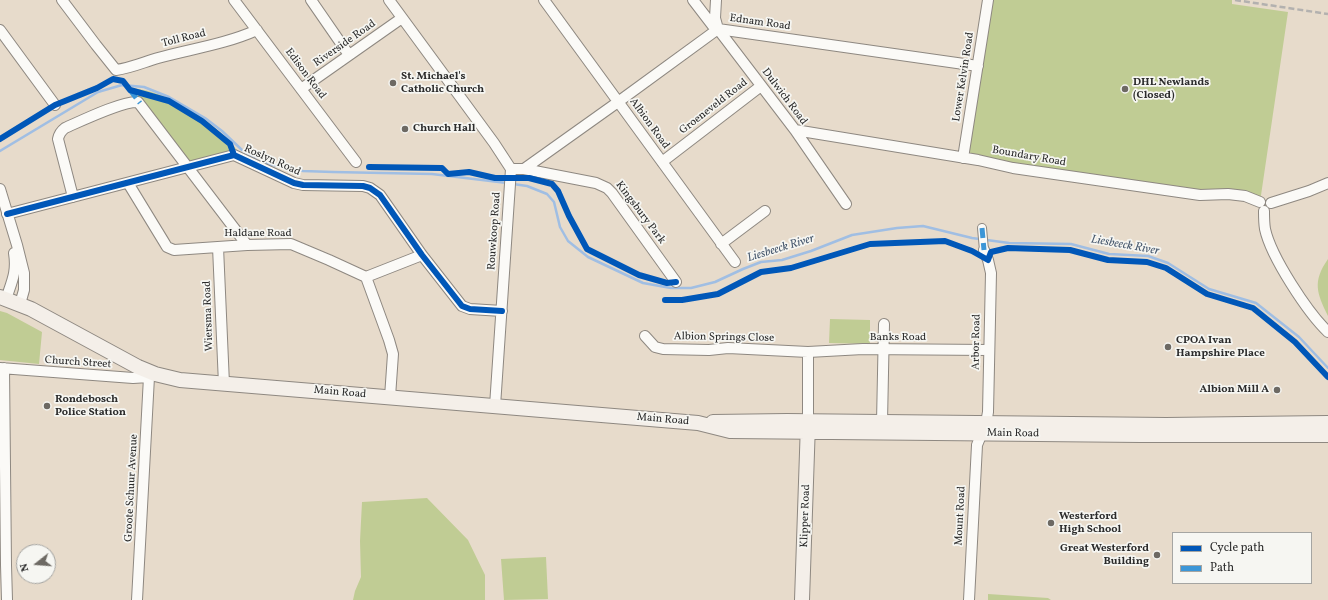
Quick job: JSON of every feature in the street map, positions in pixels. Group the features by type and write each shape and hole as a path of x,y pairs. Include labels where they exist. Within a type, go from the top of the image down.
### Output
{"main road":[{"name":"Main Road","path":"3,298 20,304 52,320 152,376 180,380 698,423 731,421 808,426 984,428 1328,423"},
{"name":"Main Road","path":"808,426 882,422 1140,436 1328,435"},
{"name":"Klipper Road","path":"802,600 808,426"}],"street":[{"name":"Toll Road","path":"62,0 116,70 240,37 257,30"},
{"name":"Edison Road","path":"234,0 356,162"},
{"path":"311,0 349,55"},
{"path":"389,0 494,143 511,174 524,169"},
{"name":"Albion Road","path":"544,0 735,262"},
{"path":"693,0 717,29"},
{"name":"Dulwich Road","path":"716,0 715,18 717,29 795,130 846,204"},
{"name":"Lower Kelvin Road","path":"963,158 988,0"},
{"name":"Riverside Road","path":"302,89 402,18"},
{"name":"Ednam Road","path":"524,169 717,29 978,66"},
{"path":"0,30 54,105"},
{"name":"Groeneveld Road","path":"662,162 761,86"},
{"path":"73,197 58,139 61,131 104,112 136,102 140,103 247,245"},
{"name":"Boundary Road","path":"795,130 963,158 1013,168 1200,195 1228,194 1245,196 1265,205"},
{"name":"Roslyn Road","path":"7,214 234,155 294,183 303,185 363,186 370,188 380,194 422,254 462,306 470,309 502,311"},
{"name":"Kingsbury Park","path":"524,169 596,183 607,188 676,282"},
{"name":"Rouwkoop Road","path":"495,406 511,174"},
{"name":"Haldane Road","path":"128,183 167,247 174,250 247,245 296,245 366,277"},
{"path":"1328,183 1309,191 1265,205 1264,223 1265,231 1281,266 1301,298 1328,332"},
{"path":"0,189 17,245 25,278 24,290 20,304"},
{"path":"721,244 765,211"},
{"path":"3,298 14,277 15,271 11,227"},
{"path":"982,228 984,250"},
{"name":"Wiersma Road","path":"218,247 224,384"},
{"name":"Arbor Road","path":"984,250 991,273 988,412 984,428"},
{"path":"390,397 394,362 392,348 366,277 422,254"},
{"path":"882,422 884,324"},
{"name":"Albion Springs Close","path":"645,336 655,347 663,349 710,350 728,348 808,352"},
{"name":"Banks Road","path":"808,352 843,350 989,350"},
{"path":"808,352 808,426"},
{"path":"2,368 7,600"},
{"name":"Church Street","path":"2,368 90,376 133,378 152,376"},
{"name":"Groote Schuur Avenue","path":"137,600 152,376"},
{"name":"Mount Road","path":"969,600 977,445 984,428"}],"green space":[{"name":"DHL Newlands (Closed)","path":"988,0 1232,0 1232,4 1288,12 1260,202 1228,194 963,158"},
{"path":"132,88 162,96 190,110 216,129 238,151 188,163"},
{"path":"1328,259 1328,316 1319,294 1318,281 1323,267"},
{"path":"0,311 7,313 42,332 39,364 0,360"},
{"path":"830,319 870,320 870,344 829,343"},
{"path":"427,498 468,540 485,575 485,600 353,600 361,577 360,541 362,502"},
{"path":"546,557 548,599 504,600 501,559"},
{"path":"988,594 1048,598 1051,600 988,600"}],"waterway":[{"name":"Liesbeeck River","path":"0,151 98,92 122,85 144,87 169,97 205,118 222,131 242,150 258,161 281,167 303,171 432,174 507,183"},
{"name":"Liesbeeck River","path":"513,184 527,186 547,194 554,202 560,227 568,241 588,257 643,283 671,288 691,288 715,282 761,262 782,260 811,251 852,235 897,228 923,226 972,238 1009,243 1071,244 1109,254 1148,256 1168,263 1209,289 1256,303 1299,337 1328,368"}],"railway":[{"path":"1235,0 1328,14"}],"marked path":[{"path":"130,90 140,103"},
{"path":"982,228 984,250"}],"cycle path":[{"path":"0,139 55,105 97,88 113,79 123,81 130,90 169,101 202,121 230,144 234,155"},
{"path":"7,214 234,155 294,183 303,185 363,186 370,188 380,195 422,255 462,306 470,309 502,311"},
{"path":"369,167 442,168 448,174 469,172 495,178 529,178 552,184 558,191 569,216 587,249 639,275 667,283 676,282"},
{"path":"665,300 682,300 718,294 761,272 791,268 870,244 945,241 972,251 988,260 991,252 1008,248 1070,250 1108,260 1147,262 1166,268 1207,294 1253,308 1295,342 1328,377"}],"place":[{"name":"St. Michael's Catholic Church","path":"393,83"},
{"name":"DHL Newlands (Closed)","path":"1125,89"},
{"name":"Church Hall","path":"405,129"},
{"name":"CPOA Ivan Hampshire Place","path":"1168,347"},
{"name":"Albion Mill A","path":"1277,390"},
{"name":"Rondebosch Police Station","path":"47,406"},
{"name":"Westerford High School","path":"1051,523"},
{"name":"Great Westerford Building","path":"1157,555"}]}
